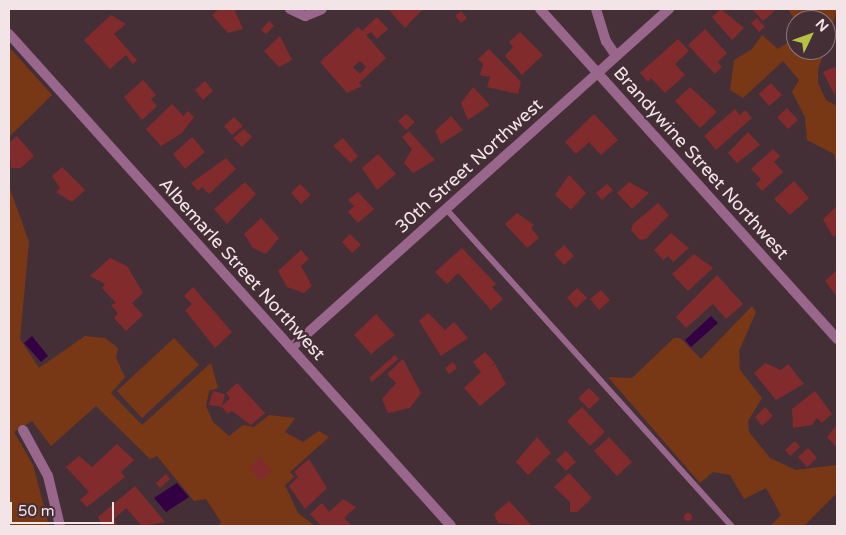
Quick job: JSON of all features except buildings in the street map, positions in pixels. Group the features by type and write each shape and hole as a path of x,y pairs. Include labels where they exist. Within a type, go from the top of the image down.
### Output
{"street":[{"path":"290,9 305,16 322,9"},
{"name":"Brandywine Street Northwest","path":"540,9 837,339"},
{"path":"596,9 606,41 616,56"},
{"name":"30th Street Northwest","path":"291,348 669,9"},
{"name":"Albemarle Street Northwest","path":"9,34 451,526"},
{"path":"23,430 48,476 60,526"}],"lane":[{"path":"446,210 731,526"}],"shaded area":[{"path":"837,9 836,13 836,10 789,10"},
{"path":"762,35 778,49 786,44 786,60 821,60 818,69 818,83 826,100 837,106 837,167 834,154 807,140 805,117 792,92 799,80 783,61 743,98 730,90 734,60 752,49"},
{"path":"9,47 52,95 9,137"},
{"path":"9,186 29,242 20,339 39,368 85,336 105,338 118,348 116,358 125,377 111,393 142,425 211,363 218,388 209,391 206,406 213,422 229,436 243,425 254,427 269,415 295,418 285,432 303,442 319,431 329,437 290,472 294,477 285,485 298,513 315,526 219,526 221,522 206,499 194,501 157,456 150,459 96,406 51,446 32,421 14,432 33,465 49,526 9,526"},
{"path":"752,306 756,312 739,351 740,370 762,398 748,421 749,432 770,458 796,470 837,465 837,493 804,526 770,526 781,515 766,488 744,499 730,475 713,472 700,483 608,377 632,378 674,338 680,338 701,359"},
{"path":"711,316 718,323 691,347 685,340"},
{"path":"32,336 48,356 41,362 24,343"},
{"path":"174,338 199,365 142,418 117,391"},
{"path":"177,483 189,497 166,512 154,498"}]}
